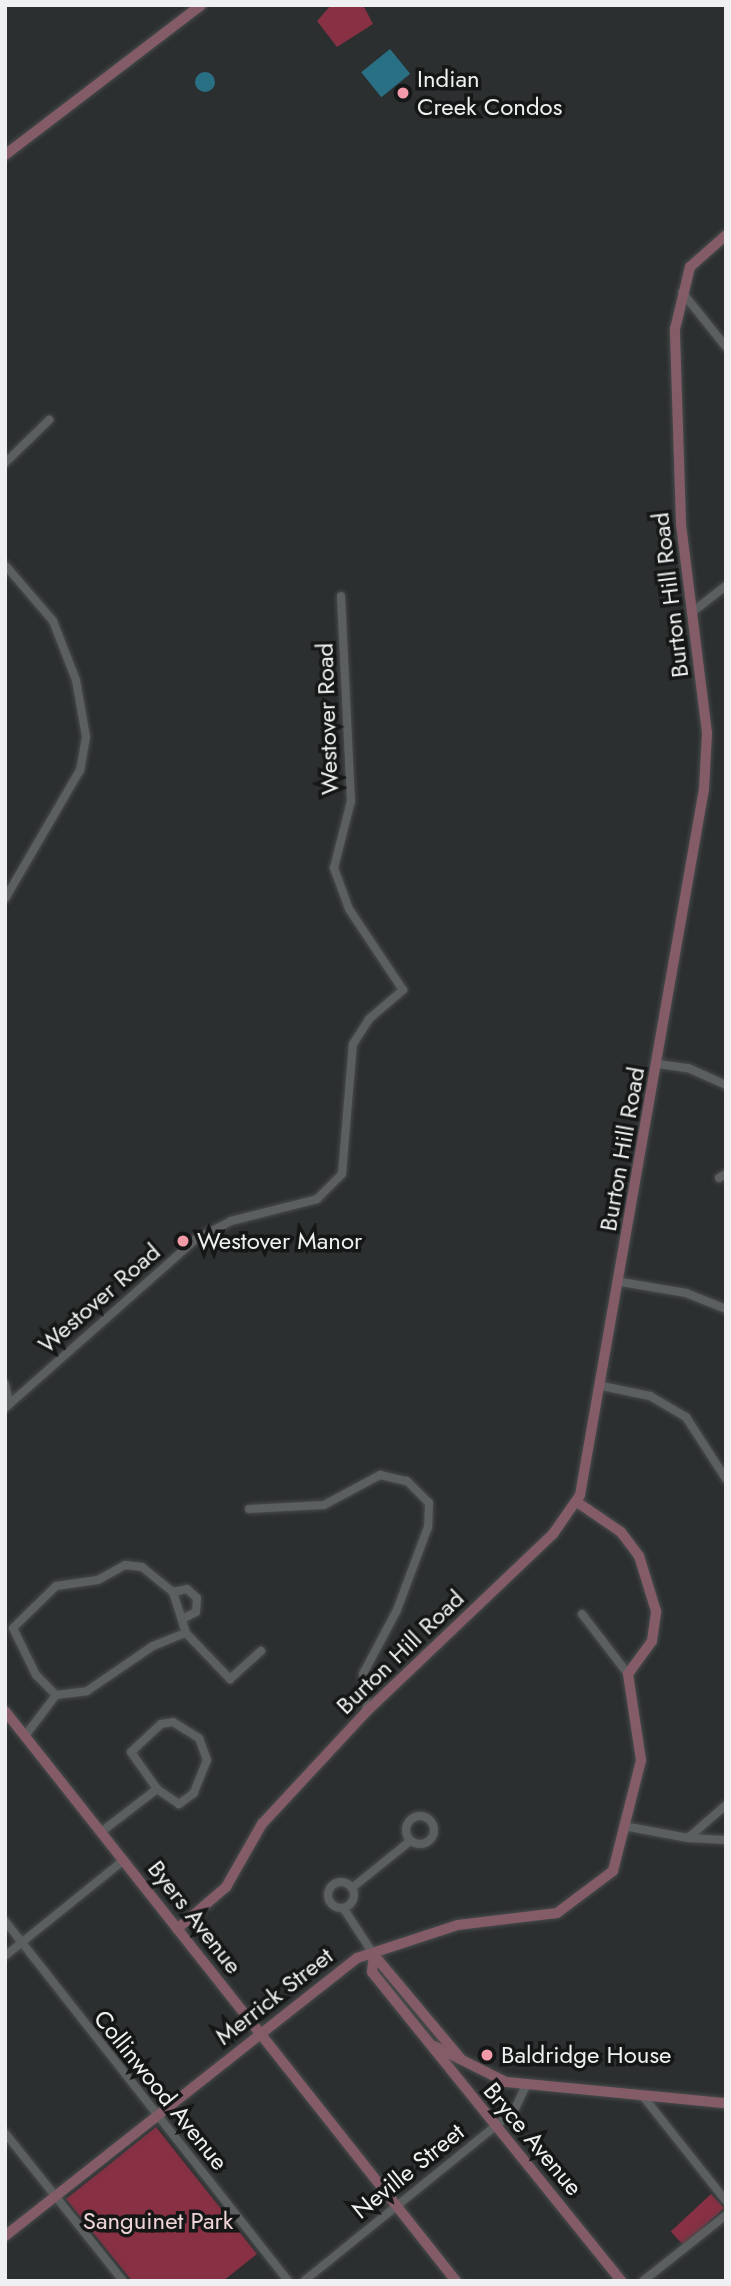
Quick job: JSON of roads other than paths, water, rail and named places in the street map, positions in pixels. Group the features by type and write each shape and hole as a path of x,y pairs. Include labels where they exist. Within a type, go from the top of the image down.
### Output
{"street":[{"path":"5,155 201,5"},
{"name":"Burton Hill Road","path":"177,1929 226,1887 262,1824 367,1711 553,1534 577,1502 621,1282 706,770 695,610 678,468 680,290 697,258 726,235"},
{"path":"680,290 726,347"},
{"path":"5,463 49,420"},
{"path":"5,565 34,591 53,621 76,680 86,737 80,770 5,899"},
{"path":"695,610 726,586"},
{"name":"Westover Road","path":"8,1398 196,1239 231,1221 317,1199 342,1174 353,1044 363,1025 403,989 349,909 334,868 351,781 341,596"},
{"path":"658,1064 688,1068 726,1085"},
{"path":"621,1282 686,1293 726,1309"},
{"path":"5,1384 8,1398 5,1408"},
{"path":"602,1386 650,1396 687,1417 726,1479"},
{"path":"249,1509 324,1505 380,1475 407,1481 429,1503 428,1527 397,1610 363,1674 367,1711"},
{"path":"577,1502 621,1532 649,1579 655,1629 628,1674 582,1614"},
{"path":"56,1695 36,1675 13,1628 32,1603 71,1580 98,1580 125,1565 142,1567 173,1592 184,1618 186,1633 230,1679 261,1651"},
{"path":"173,1592 187,1589 197,1598 196,1612 184,1618"},
{"path":"25,1736 56,1695 87,1691 122,1667 186,1633"},
{"name":"Merrick Street","path":"5,2236 159,2118 342,1968 458,1925 557,1913 613,1871 629,1827 641,1760 628,1674"},
{"name":"Byers Avenue","path":"5,1711 456,2281"},
{"path":"180,1723 200,1740 205,1772 185,1803 157,1789 131,1752 161,1724 180,1723"},
{"path":"101,1832 157,1789"},
{"path":"688,1838 726,1805"},
{"path":"629,1827 688,1838 726,1840"},
{"path":"352,1888 410,1841"},
{"path":"5,1956 124,1860"},
{"path":"344,1882 352,1888 352,1904 344,1909 328,1900 328,1890 344,1882"},
{"name":"Bryce Avenue","path":"344,1909 374,1955 467,2065"},
{"name":"Collinwood Avenue","path":"5,1922 288,2281"},
{"name":"Bryce Avenue","path":"374,1955 372,1972 494,2127 621,2281"},
{"path":"429,2043 467,2065 526,2085 726,2103"},
{"name":"Neville Street","path":"304,2281 514,2111 526,2085"},
{"path":"642,2095 726,2201"},
{"path":"5,2133 122,2281"},
{"path":"643,2281 726,2215"}],"water":[{"path":"390,49 410,74 381,97 361,72"},
{"path":"201,72 209,72 215,82 209,92 201,92 195,86 195,78"}],"place":[{"name":"Indian Creek Condos","path":"403,93"},
{"name":"Westover Manor","path":"183,1241"},
{"name":"Baldridge House","path":"487,2055"}],"park label":[{"name":"Sanguinet Park","path":"158,2221"}]}
